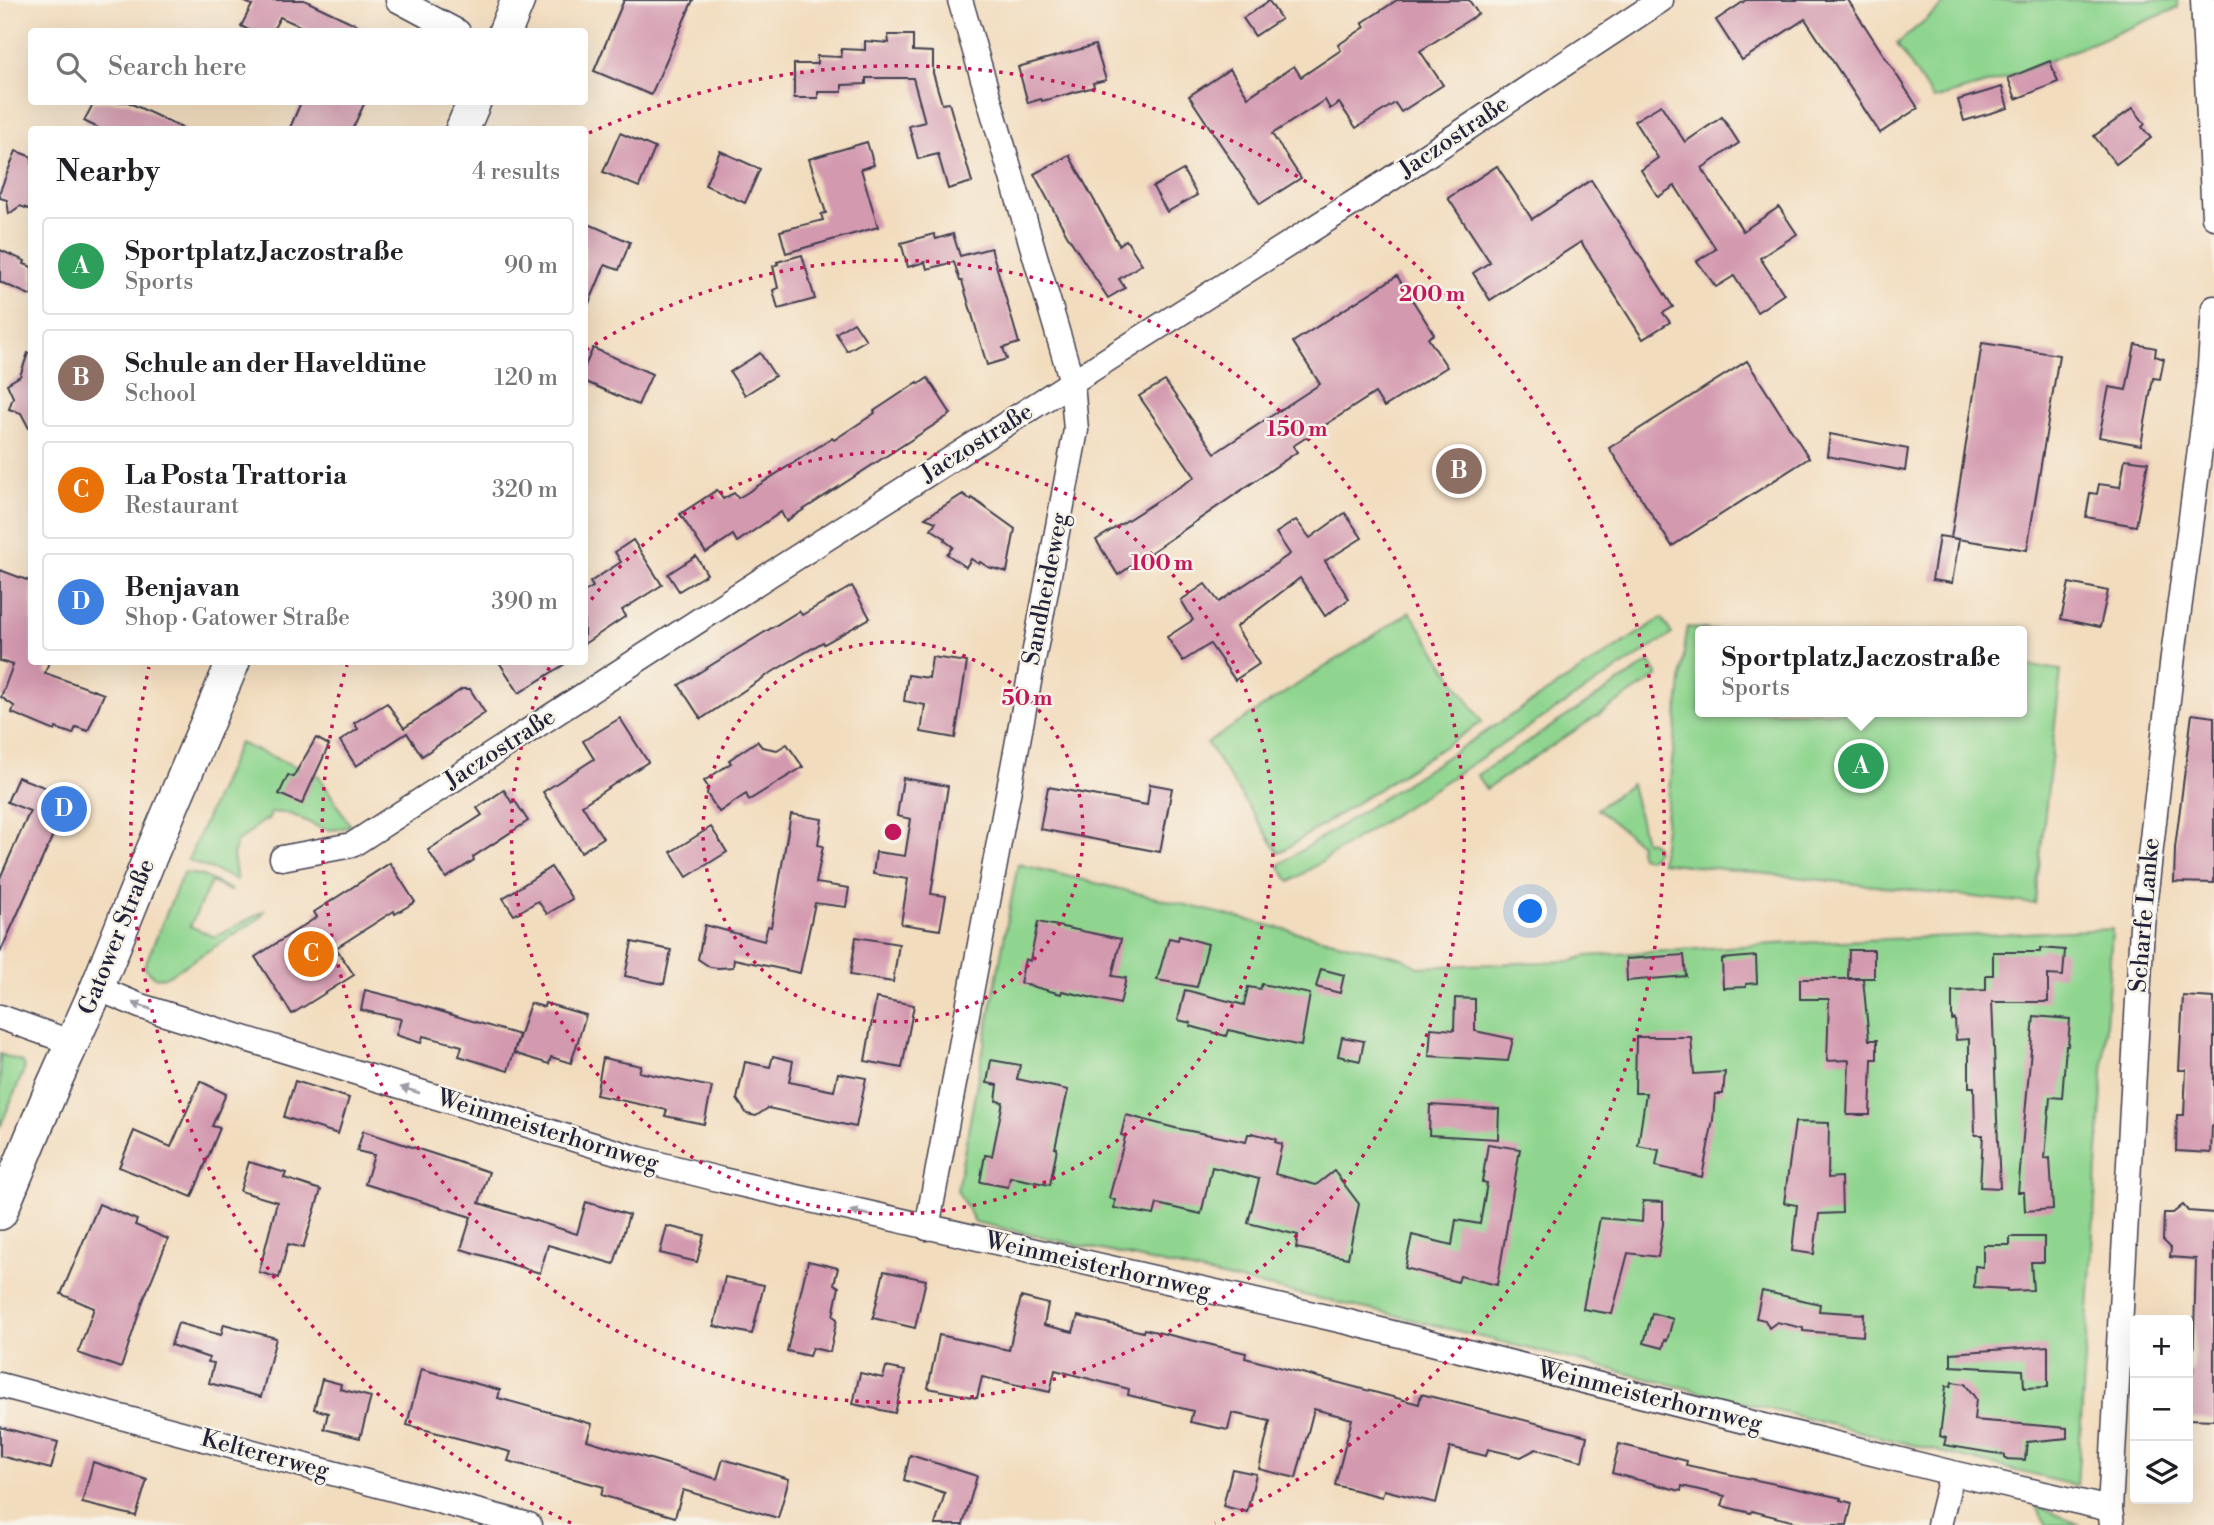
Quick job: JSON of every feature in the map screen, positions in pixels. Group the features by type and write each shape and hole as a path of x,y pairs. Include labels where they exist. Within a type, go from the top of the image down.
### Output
{"main road":[{"path":"507,28 518,0"},
{"path":"464,126 473,105"},
{"name":"Gatower Straße","path":"0,1213 232,665"}],"street":[{"path":"398,0 450,28"},
{"name":"Sandheideweg","path":"927,1228 1076,430 1072,382 960,0"},
{"name":"Jaczostraße","path":"282,858 352,845 769,575 1383,184 1661,0"},
{"path":"2203,0 2214,217"},
{"name":"Scharfe Lanke","path":"2111,1517 2142,926 2173,656 2209,380 2214,309"},
{"name":"Weinmeisterhornweg","path":"97,988 140,1006 639,1159 927,1228 1348,1322 1952,1473 2111,1517"},
{"path":"0,1017 72,1043"},
{"name":"Keltererweg","path":"0,1385 529,1525"},
{"path":"1939,1525 1952,1473"}],"green space":[{"path":"1949,0 2177,0 2178,8 2001,80 1933,99 1897,44"},
{"path":"1410,612 1482,722 1279,853 1207,743"},
{"path":"1662,618 1672,634 1290,882 1279,865"},
{"path":"1687,627 1695,628 1695,717 2027,717 2027,666 2061,670 2035,904 1661,862"},
{"path":"1650,662 1658,676 1486,789 1477,775"},
{"path":"239,743 319,776 350,825 328,830 293,815 271,813 269,819 237,841 233,856 237,880 188,860"},
{"path":"1631,784 1645,841 1656,846 1654,855 1647,859 1641,856 1640,844 1597,809"},
{"path":"1018,864 1403,958 1417,967 1571,961 1586,956 1775,944 2112,929 2077,1486 1398,1316 975,1222 957,1190"},
{"path":"183,873 201,875 231,890 211,882 190,926 215,937 264,911 260,918 173,973 156,978 144,967"},
{"path":"0,1054 23,1062 25,1068 0,1127"},
{"path":"2035,1505 2080,1525 2047,1525"}],"building":[{"path":"241,0 304,0 364,28 304,28 280,17 274,28 245,28 241,26 252,5"},
{"path":"624,0 693,0 651,95 594,71"},
{"path":"1397,0 1469,0 1478,14 1420,51 1443,85 1401,112 1395,103 1356,128 1339,103 1330,109 1325,100 1272,134 1301,178 1260,204 1189,96 1230,69 1248,97 1294,66 1301,77 1341,50 1338,45 1365,27 1362,23"},
{"path":"1746,0 1848,0 1918,108 1880,133 1805,19 1742,60 1716,20"},
{"path":"1269,1 1281,19 1255,36 1243,18"},
{"path":"888,35 913,35 913,51 933,52 933,73 942,104 949,103 972,182 948,189 938,154 918,159 909,126 925,122 913,78 866,78 866,84 842,85 842,92 818,92 818,98 794,98 794,64 817,64 817,56 841,57 841,49 865,50 865,41 889,43"},
{"path":"1095,45 1106,80 1093,83 1094,87 1028,103 1018,67"},
{"path":"2050,61 2058,82 2016,99 2008,78"},
{"path":"2002,87 2008,108 1964,121 1958,100"},
{"path":"92,105 134,105 178,126 94,126 84,121"},
{"path":"300,105 364,105 354,126 291,126"},
{"path":"1661,105 1685,142 1722,117 1739,143 1702,168 1743,231 1779,207 1797,234 1760,258 1784,294 1757,312 1734,276 1716,287 1697,261 1716,249 1675,186 1658,197 1641,170 1658,158 1634,121"},
{"path":"2133,108 2151,138 2116,164 2094,136"},
{"path":"620,133 655,148 639,187 603,172"},
{"path":"867,142 874,165 861,169 878,227 786,253 780,231 823,220 821,214 826,213 809,159"},
{"path":"16,151 28,156 28,209 20,206 9,214 7,200 0,198 0,191"},
{"path":"720,151 760,169 745,203 705,185"},
{"path":"1069,155 1119,245 1126,240 1142,264 1119,279 1125,288 1108,298 1067,235 1034,174"},
{"path":"1497,166 1532,219 1591,180 1673,307 1663,313 1670,322 1643,339 1581,242 1490,300 1473,273 1490,262 1448,198"},
{"path":"1183,170 1197,195 1167,212 1153,187"},
{"path":"588,224 630,242 619,270 605,265 588,306"},
{"path":"934,234 936,239 953,234 960,256 991,248 1019,343 1003,348 1007,359 987,365 954,262 927,269 925,262 908,267 901,243"},
{"path":"0,250 25,261 24,264 28,266 28,294 0,282"},
{"path":"802,255 815,299 778,309 773,290 778,288 773,266 778,264 777,262"},
{"path":"1397,276 1434,334 1428,338 1447,367 1384,407 1375,393 1293,446 1297,452 1118,575 1096,540 1195,477 1139,396 1165,381 1215,453 1320,384 1293,342"},
{"path":"854,322 866,340 847,351 836,333"},
{"path":"1982,343 2059,355 2027,550 1951,538"},
{"path":"2135,344 2156,348 2155,356 2164,359 2160,379 2153,378 2141,445 2099,437 2109,387 2126,390"},
{"path":"593,348 652,374 638,405 588,383 588,359"},
{"path":"28,353 28,426 21,413 9,409 13,397 7,384 20,376"},
{"path":"760,353 775,376 745,395 730,372"},
{"path":"1747,361 1809,458 1672,546 1609,448"},
{"path":"928,378 951,414 786,521 781,512 737,542 733,535 706,553 680,514 717,490 723,499 734,493 738,498 832,438 834,440 875,413 874,411"},
{"path":"1830,434 1908,449 1905,471 1827,456"},
{"path":"2125,459 2148,462 2136,526 2086,517 2090,493 2097,494 2099,484 2120,487"},
{"path":"963,494 1015,529 1007,572 971,559 966,567 947,554 953,547 931,529 936,522 925,518"},
{"path":"1345,513 1362,538 1325,561 1349,599 1325,616 1300,578 1236,627 1259,664 1235,680 1210,644 1183,661 1167,637 1193,620 1181,600 1205,584 1219,602 1290,554 1276,533 1296,520 1310,538"},
{"path":"1939,536 1959,539 1952,583 1932,580"},
{"path":"633,540 662,585 622,610 626,616 588,641 588,590 593,587 590,582 621,562 615,552"},
{"path":"696,556 707,574 679,591 668,574"},
{"path":"0,570 28,580 28,665 48,665 45,673 104,694 88,731 76,727 73,734 56,728 55,731 12,713 14,706 1,697 13,665 0,661"},
{"path":"2069,583 2108,591 2100,627 2061,619"},
{"path":"852,586 870,618 769,674 701,719 679,685 799,611 802,615"},
{"path":"932,657 967,662 955,738 921,732 925,705 904,701 908,675 929,678"},
{"path":"501,665 563,665 519,693"},
{"path":"462,689 470,689 485,713 422,756 407,733 356,766 340,741 358,729 354,723 387,703 404,728"},
{"path":"2192,714 2214,717 2214,883 2174,882 2175,848"},
{"path":"620,718 648,762 582,805 603,838 581,852 543,792 594,759 583,741"},
{"path":"316,738 329,745 302,804 279,794 288,775 293,777"},
{"path":"757,741 762,747 777,750 787,744 803,767 749,800 746,794 719,812 707,794 708,787 704,781"},
{"path":"18,777 70,797 0,953 0,878 30,811 7,802"},
{"path":"903,778 948,786 931,894 946,896 940,930 901,924 908,879 873,874 876,852 905,856 911,819 897,816"},
{"path":"1150,784 1172,788 1160,852 1040,829 1048,787 1147,805"},
{"path":"504,790 528,821 446,878 428,850 482,815 477,808"},
{"path":"791,814 822,819 818,845 823,846 816,883 849,888 846,907 815,903 800,973 734,959 733,967 710,967 698,959 705,925 764,941 768,926 771,927"},
{"path":"711,827 727,852 687,877 671,852"},
{"path":"390,863 415,902 395,914 394,911 336,948 354,975 292,1014 255,957 317,917 314,912"},
{"path":"551,867 572,899 547,914 538,901 514,915 503,898"},
{"path":"1038,922 1121,939 1112,976 1126,978 1120,1004 1062,991 1061,994 1020,983 1025,959 1030,961"},
{"path":"1179,936 1208,944 1197,987 1157,980 1169,938 1178,940"},
{"path":"856,937 899,944 893,982 850,975"},
{"path":"632,942 671,950 664,984 625,976"},
{"path":"2040,948 2065,950 2063,976 2048,975 2048,1002 1992,1002 2000,1188 1980,1187 1983,1135 1975,1135 1974,1087 1969,1087 1969,1039 1956,1040 1955,1019 1952,1020 1952,991 1986,990 1986,975 1993,975 1993,952 2040,952"},
{"path":"1849,950 1874,950 1874,978 1848,978"},
{"path":"1684,955 1686,976 1627,981 1626,959"},
{"path":"1756,956 1757,983 1746,984 1746,987 1723,988 1722,959"},
{"path":"1321,969 1344,975 1340,993 1316,987"},
{"path":"1800,979 1863,979 1869,1040 1877,1040 1877,1059 1872,1059 1870,1115 1847,1115 1849,1060 1827,1061 1829,999 1800,999"},
{"path":"1262,984 1310,994 1301,1046 1228,1030 1226,1036 1178,1020 1185,990 1244,1005 1248,987 1260,989"},
{"path":"365,990 519,1035 508,1071 459,1056 462,1046 423,1036 421,1043 396,1035 401,1019 361,1010"},
{"path":"2183,996 2214,998 2214,1126 2211,1153 2176,1151 2177,1115 2184,1115 2186,1070 2179,1070"},
{"path":"876,998 914,1005 902,1068 865,1061"},
{"path":"1455,998 1475,999 1475,1031 1513,1039 1508,1061 1429,1056 1431,1028 1454,1030"},
{"path":"530,1003 544,1007 545,1003 586,1015 571,1063 551,1057 549,1064 514,1053"},
{"path":"2034,1016 2070,1019 2062,1098 2050,1097 2045,1159 2050,1158 2053,1209 2025,1211 2024,1192 2018,1192"},
{"path":"1342,1037 1364,1041 1360,1061 1338,1056"},
{"path":"1636,1037 1691,1037 1694,1074 1725,1072 1723,1094 1715,1094 1702,1177 1656,1166 1659,1150 1638,1146 1646,1093 1635,1093"},
{"path":"773,1056 793,1061 789,1082 834,1091 838,1073 866,1078 856,1127 768,1108 756,1116 747,1114 737,1099 745,1062 770,1067"},
{"path":"603,1058 641,1066 639,1072 712,1087 704,1124 665,1116 667,1110 596,1095"},
{"path":"991,1060 1020,1065 1017,1079 1068,1090 1050,1185 1010,1177 1008,1187 980,1182 985,1155 992,1156 1003,1102 996,1101 998,1085 987,1083"},
{"path":"200,1081 226,1094 212,1126 220,1128 192,1197 119,1167 134,1131 171,1147"},
{"path":"295,1081 349,1098 338,1134 284,1117"},
{"path":"1430,1105 1499,1109 1498,1139 1429,1135"},
{"path":"1126,1115 1246,1142 1248,1134 1252,1133 1276,1139 1275,1142 1282,1144 1275,1174 1316,1185 1334,1171 1359,1204 1348,1258 1296,1248 1298,1235 1248,1223 1259,1179 1212,1167 1201,1214 1157,1204 1154,1215 1114,1208 1115,1200 1109,1198 1124,1142 1125,1136 1121,1135"},
{"path":"1795,1122 1829,1123 1828,1178 1841,1177 1842,1213 1819,1214 1814,1254 1792,1251 1797,1205 1784,1203"},
{"path":"363,1131 489,1172 479,1203 577,1234 586,1202 629,1215 614,1264 548,1245 540,1273 461,1249 471,1217 365,1184 374,1155 357,1151"},
{"path":"1488,1144 1520,1149 1497,1285 1460,1276 1458,1282 1405,1268 1412,1235 1452,1245 1456,1220 1480,1224 1487,1183 1482,1182"},
{"path":"249,1162 286,1173 284,1178 321,1190 303,1248 288,1244 279,1278 259,1272 277,1202 240,1191"},
{"path":"1643,1201 1663,1202 1658,1257 1628,1253 1612,1314 1583,1309 1600,1218 1642,1222"},
{"path":"99,1204 137,1220 135,1225 168,1239 143,1301 121,1368 78,1353 94,1308 61,1294"},
{"path":"2183,1205 2188,1211 2214,1213 2214,1420 2193,1419 2196,1259 2170,1257 2171,1248 2163,1240 2164,1213 2173,1213"},
{"path":"667,1226 704,1235 697,1262 660,1253"},
{"path":"2010,1237 2044,1237 2044,1262 2031,1262 2033,1290 2007,1291 1974,1287 1975,1266 1983,1267 1983,1245 2010,1245"},
{"path":"808,1261 838,1268 834,1284 839,1287 833,1316 837,1319 830,1352 812,1348 809,1356 787,1351"},
{"path":"884,1271 926,1280 915,1328 873,1318"},
{"path":"725,1277 764,1285 752,1334 714,1326"},
{"path":"1762,1291 1820,1304 1819,1311 1864,1314 1863,1336 1803,1331 1803,1328 1777,1322 1769,1328 1765,1320 1756,1318"},
{"path":"1021,1297 1048,1304 1044,1325 1073,1332 1078,1316 1143,1332 1144,1329 1246,1353 1245,1358 1419,1404 1421,1394 1587,1436 1582,1461 1536,1449 1521,1457 1488,1449 1486,1456 1450,1447 1436,1503 1384,1490 1382,1497 1335,1485 1352,1419 1314,1409 1296,1478 1259,1469 1270,1421 1232,1413 1228,1430 1190,1422 1193,1411 1128,1395 1129,1389 1055,1370 1050,1392 982,1377 977,1398 928,1388 939,1335 1009,1350"},
{"path":"1652,1313 1673,1319 1663,1348 1644,1343"},
{"path":"178,1323 221,1335 224,1324 276,1338 261,1397 209,1383 214,1363 208,1362 209,1358 171,1345"},
{"path":"2048,1346 2048,1387 2024,1388 2023,1370 1951,1366 1951,1353"},
{"path":"886,1367 905,1371 895,1413 853,1404 860,1373 883,1378"},
{"path":"421,1369 500,1390 498,1398 592,1424 587,1440 717,1479 723,1459 789,1479 778,1518 683,1490 675,1517 601,1495 604,1487 508,1461 511,1452 407,1425"},
{"path":"322,1379 341,1384 340,1389 371,1397 360,1438 324,1429 328,1413 314,1409"},
{"path":"1952,1382 1965,1384 1976,1399 1974,1420 2067,1428 2067,1438 2027,1442 2025,1460 2005,1459 2005,1455 1944,1445 1946,1438 1940,1436 1946,1386 1951,1386"},
{"path":"0,1427 58,1442 51,1469 0,1456"},
{"path":"1619,1444 1687,1461 1686,1465 1841,1498 1840,1500 1852,1503 1847,1525 1807,1525 1752,1511 1751,1513 1722,1506 1725,1496 1682,1486 1681,1491 1612,1473"},
{"path":"910,1455 977,1476 963,1525 935,1525 945,1493 904,1480"},
{"path":"93,1462 147,1480 136,1516 82,1503"},
{"path":"1232,1469 1256,1474 1247,1512 1223,1506"}],"place":[{"name":"Schule an der Haveldüne","path":"1459,471"},
{"name":"Sportplatz Jaczostraße","path":"1861,766"},
{"name":"Benjavan","path":"64,809"},
{"name":"La Posta Trattoria","path":"311,954"}]}
